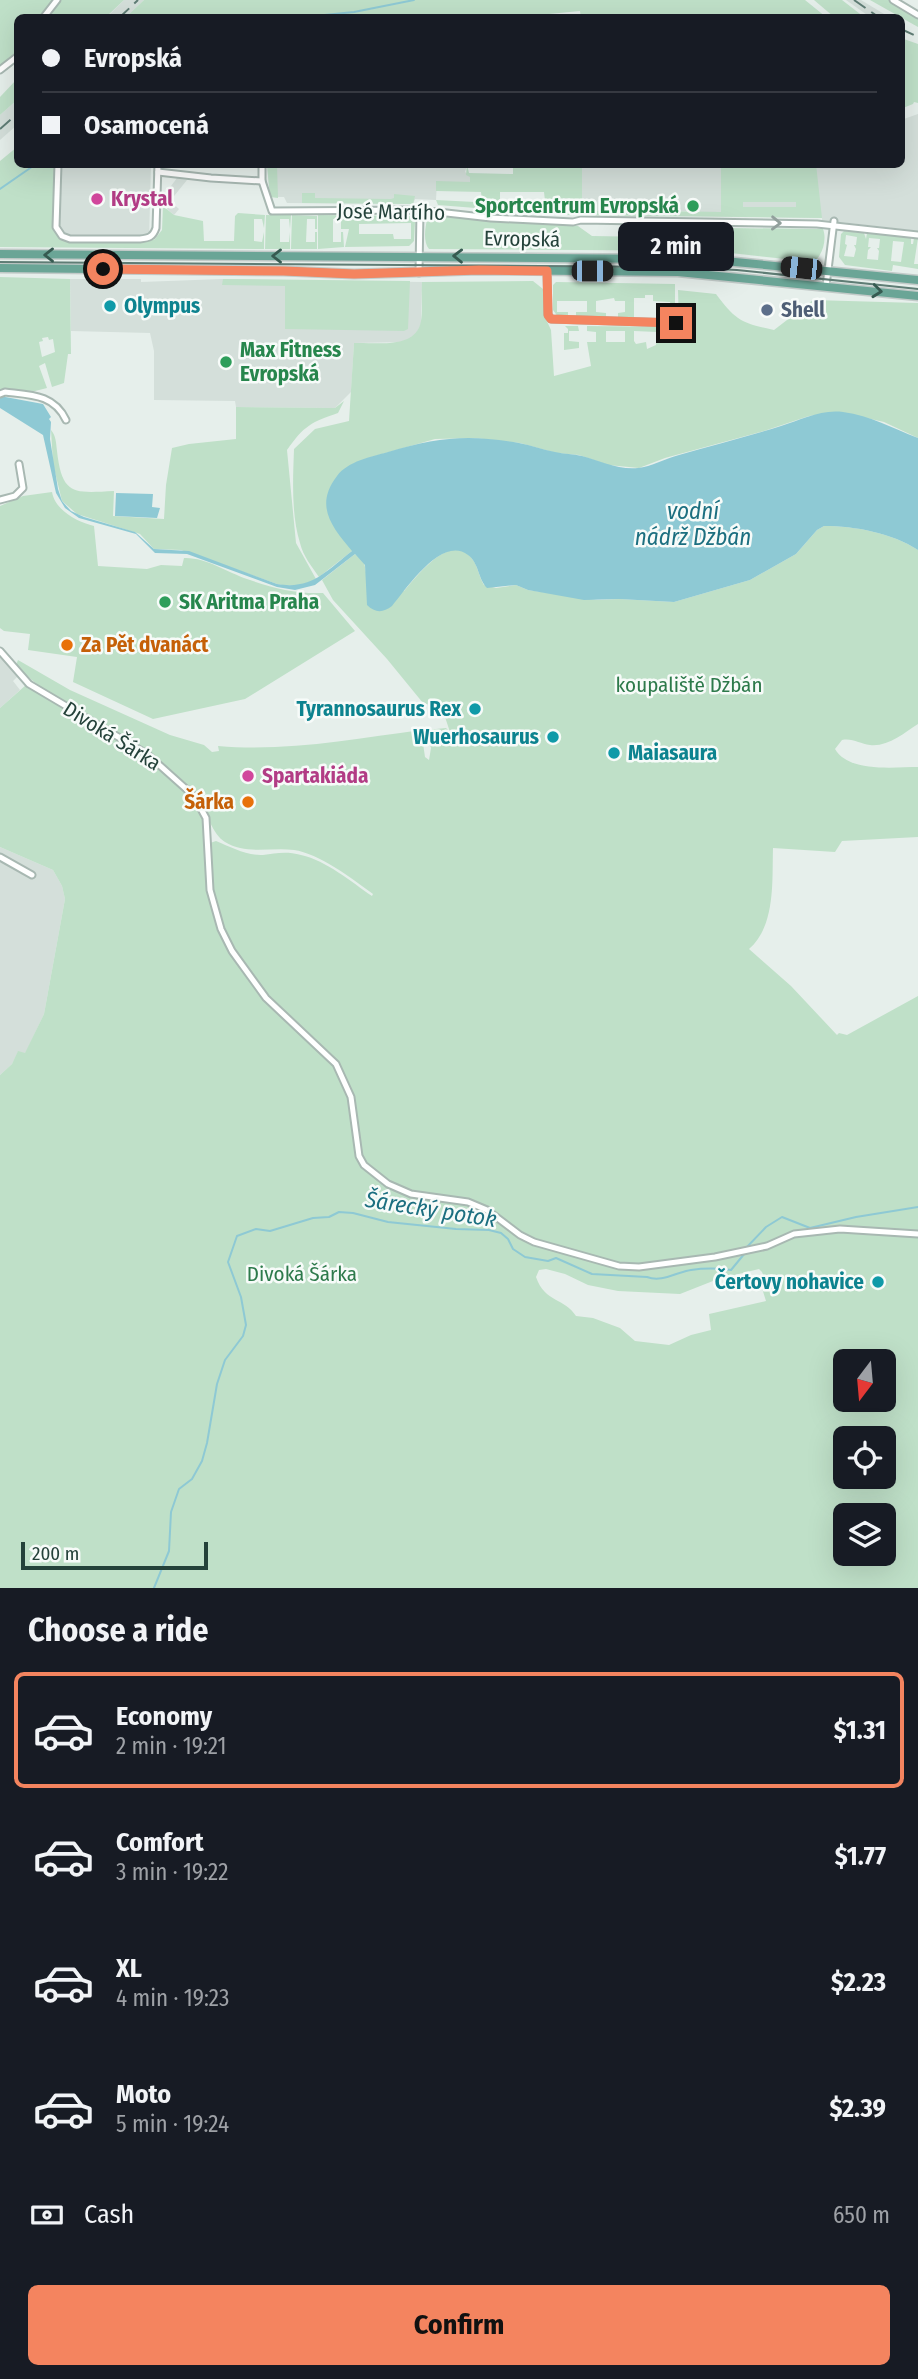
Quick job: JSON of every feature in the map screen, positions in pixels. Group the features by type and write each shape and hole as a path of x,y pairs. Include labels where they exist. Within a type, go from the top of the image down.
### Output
{"main road":[{"name":"Evropská","path":"0,254 695,260 918,281"},
{"name":"Evropská","path":"0,268 354,274 479,270 678,272 918,296"}],"street":[{"path":"46,14 57,0"},
{"path":"893,0 918,15"},
{"path":"58,168 56,227 62,236 71,239 140,239 154,234 158,168"},
{"name":"José Martího","path":"262,168 262,181 272,211 420,210 491,218 573,222 718,221 833,224 918,235"},
{"path":"158,172 262,181"},
{"path":"419,274 420,210"},
{"path":"826,286 833,224"},
{"path":"547,271 548,315 551,319 676,323"},
{"path":"1,394 44,397 62,412 66,420"},
{"path":"0,500 15,496 23,488 19,464"},
{"name":"Divoká Šárka","path":"0,651 29,684 147,754 194,796 206,818 210,890 221,929 232,951 266,998 336,1063 351,1097 359,1156 364,1166 388,1184 411,1194 468,1202 487,1210 520,1236 534,1242 619,1266 639,1267 715,1257 745,1251 794,1234 840,1229 918,1234"},
{"path":"0,857 32,875"}],"shaded area":[{"path":"124,0 144,0 129,14 110,14"},
{"path":"846,0 861,0 884,14 866,14"},
{"path":"14,103 14,128 0,140 0,115"},
{"path":"918,114 918,231 822,218 700,216 700,211 587,211 580,208 580,211 564,211 564,198 562,201 556,168 905,168 905,119"},
{"name":"Krystal","path":"56,168 151,168 149,242 69,242 60,238 53,229"},
{"path":"267,168 466,168 465,172 471,177 471,182 437,182 436,200 415,199 413,204 287,203 284,197 270,197"},
{"path":"177,178 187,180 170,201 179,209 174,215 159,202"},
{"path":"70,279 141,279 141,282 222,279 422,282 421,324 415,336 405,342 354,343 351,392 335,408 236,407 235,401 154,400 154,351 150,333 71,331"},
{"path":"0,656 18,676 13,681 20,690 0,708"},
{"path":"0,847 53,870 62,886 65,899 44,1014 25,1054 18,1052 12,1064 0,1075"}],"green space":[{"path":"0,0 124,0 109,14 14,14 14,54 0,66"},
{"path":"144,0 805,0 822,14 580,14 580,11 549,14 129,14"},
{"path":"814,0 842,0 860,14 830,14"},
{"path":"870,0 889,0 918,17 918,27 905,20 905,14 895,14"},
{"path":"905,39 918,44 918,103 905,107"},
{"path":"14,82 14,103 0,115 0,97"},
{"path":"14,149 14,168 56,168 53,228 60,238 69,242 154,240 162,230 163,206 174,215 203,221 204,241 234,241 235,216 238,213 265,215 264,228 262,219 254,219 254,241 262,242 264,232 264,249 0,247 0,161"},
{"path":"267,168 277,168 278,198 270,197"},
{"path":"467,168 469,173 513,174 513,168 582,168 582,200 563,198 562,210 559,211 562,215 438,205 436,200 482,201 481,192 436,191 436,181 470,182 470,177 466,175","holes":["500,192 544,192 545,201 500,201"]},
{"path":"721,168 816,168 822,218 565,215 565,212 580,212 581,208 588,211 642,211 642,215 661,215 661,211 721,212","holes":["743,202 796,202 796,207 743,207"]},
{"path":"302,193 315,193 315,198 391,199 394,194 415,196 413,204 302,203"},
{"path":"266,215 291,215 290,229 289,219 280,219 280,242 289,242 290,232 290,249 265,249"},
{"path":"292,215 317,216 317,229 315,219 307,219 306,242 315,242 317,232 317,249 291,249"},
{"path":"318,215 411,216 415,222 414,241 409,246 345,247 349,229 341,229 341,219 333,219 333,242 341,242 343,232 344,247 318,249","holes":["411,223 411,239 394,239 393,234 359,234 359,224"]},
{"path":"434,216 578,226 592,236 711,238 727,228 823,229 825,238 822,252 813,262 712,251 429,249 425,239 427,220"},
{"path":"844,231 864,233 866,239 867,233 911,238 911,244 914,238 918,238 914,264 918,264 918,269 893,265 892,271 845,265 839,257 841,234","holes":["846,235 857,237 854,257 844,256","869,238 880,239 877,248 878,260 867,259 871,247 868,247","893,241 904,242 901,262 891,261"]},
{"path":"0,277 70,279 71,354 68,354 64,383 52,387 45,363 39,366 47,388 35,391 0,390","holes":["48,337 49,340 53,339 55,352 42,357 39,342 43,341 42,338"]},
{"path":"223,279 410,281 408,329 285,329 285,286 222,285"},
{"path":"533,281 543,289 545,317 551,330 554,376 591,366 587,342 596,342 596,332 587,331 587,326 679,327 678,290 716,294 740,320 774,330 813,300 918,303 918,438 884,422 840,412 809,416 639,468 608,465 579,455 556,453 520,443 475,438 435,439 365,459 352,551 319,577 303,552 297,532 293,496 294,449 315,429 349,421 354,343 394,342 412,337 421,321 422,282","holes":["606,331 625,331 625,342 606,342","634,331 657,332 656,345 647,349 646,342 636,344"]},
{"path":"556,282 675,284 675,318 670,318 670,313 673,313 670,302 653,301 653,295 634,298 634,317 618,317 618,313 625,312 625,301 615,301 614,298 596,301 596,312 606,313 606,317 576,317 576,312 587,312 587,301 557,301 557,312 568,312 568,317 558,317 553,310 553,285"},
{"path":"565,326 578,326 579,331 569,331 569,341 579,342 579,348 564,350 564,333 568,333"},
{"path":"344,401 338,413 309,426 287,450 296,543 316,579 307,583 293,586 277,584 181,550 154,549 140,534 77,514 62,501 53,464 51,430 56,439 62,477 72,489 89,492 114,491 113,516 164,519 172,448 236,439 236,407 335,408"},
{"name":"SK Aritma Praha","path":"52,492 62,510 81,522 94,526 98,566 147,569 161,565 182,566 184,558 200,560 275,588 323,593 355,631 245,699 153,719 73,682 77,657 28,650 30,634 4,631 0,628 0,506 23,496"},
{"name":"Divoká Šárka","path":"824,526 848,527 885,535 918,550 918,724 896,739 883,744 870,745 842,740 835,749 850,762 861,765 885,768 918,767 918,837 842,841 835,852 773,848 768,915 758,939 749,949 791,986 837,1035 847,1035 918,996 918,1588 0,1588 0,1075 12,1064 18,1051 25,1053 44,1014 65,899 62,886 53,870 0,847 0,708 26,685 124,742 173,778 191,796 202,815 207,838 210,880 210,843 216,841 251,854 286,853 311,858 338,872 372,896 373,894 335,868 303,852 241,848 225,842 217,834 195,795 170,770 150,753 51,694 16,665 18,660 70,690 170,735 204,745 212,752 219,751 218,746 294,746 421,730 425,757 429,760 431,748 426,730 446,728 450,732 443,711 423,703 333,600 322,580 355,554 364,562 366,572 404,591 426,566 445,552 455,550 465,552 473,560 484,585 496,588 516,585 528,590 597,600 674,602 750,580 796,554 817,530","holes":["546,1269 588,1285 618,1291 680,1294 718,1279 759,1269 766,1282 761,1285 766,1301 709,1314 711,1330 669,1345 635,1341 620,1328 593,1318 576,1316 544,1292 536,1277 539,1270"]}],"water":[{"name":"vodní nádrž Džbán","path":"0,396 43,404 51,417 50,439 58,489 62,501 71,511 135,532 154,549 189,551 277,584 300,584 309,581 326,572 352,551 332,525 326,507 327,497 330,487 342,471 367,458 438,440 484,438 582,456 616,466 638,468 835,411 863,416 918,438 918,550 897,539 873,532 824,526 817,530 796,554 750,580 674,602 584,600 528,590 516,585 487,588 472,558 458,551 447,552 426,566 392,606 376,611 367,605 365,565 355,554 315,585 295,590 277,587 187,554 155,553 136,534 79,518 65,508 56,493 43,435 0,408"},
{"path":"116,493 153,494 152,507 160,508 157,518 115,516"}],"waterway":[{"path":"334,14 414,0"},
{"path":"0,189 30,168"},
{"name":"Šárecký potok","path":"746,1248 766,1227 782,1217 810,1228 918,1207"},
{"name":"Šárecký potok","path":"154,1588 169,1551 171,1512 179,1489 192,1479 202,1461 217,1384 225,1360 243,1336 246,1325 241,1297 228,1262 237,1236 256,1229 270,1231 313,1218 329,1217 339,1212 353,1213 388,1222 489,1230 501,1233 513,1249 525,1257 548,1261 556,1258 592,1274 653,1279 696,1269 731,1270 745,1253"}],"tram line":[{"path":"0,262 671,267 737,270 918,289"}],"railway":[{"path":"123,14 138,0"},
{"path":"854,0 874,14"},
{"path":"905,31 918,37"},
{"path":"0,129 14,117"}],"place":[{"name":"Krystal","path":"97,199"},
{"name":"Sportcentrum Evropská","path":"693,206"},
{"name":"Olympus","path":"110,306"},
{"name":"Shell","path":"767,310"},
{"name":"Max Fitness Evropská","path":"226,362"},
{"name":"SK Aritma Praha","path":"165,602"},
{"name":"Za Pět dvanáct","path":"67,645"},
{"name":"Tyrannosaurus Rex","path":"475,709"},
{"name":"Wuerhosaurus","path":"553,737"},
{"name":"Maiasaura","path":"614,753"},
{"name":"Spartakiáda","path":"248,776"},
{"name":"Šárka","path":"248,802"},
{"name":"Čertovy nohavice","path":"878,1282"}],"route":[{"path":"103,269 354,274 547,271 548,315 551,319 676,323"}],"park label":[{"name":"koupaliště Džbán","path":"689,685"}]}
